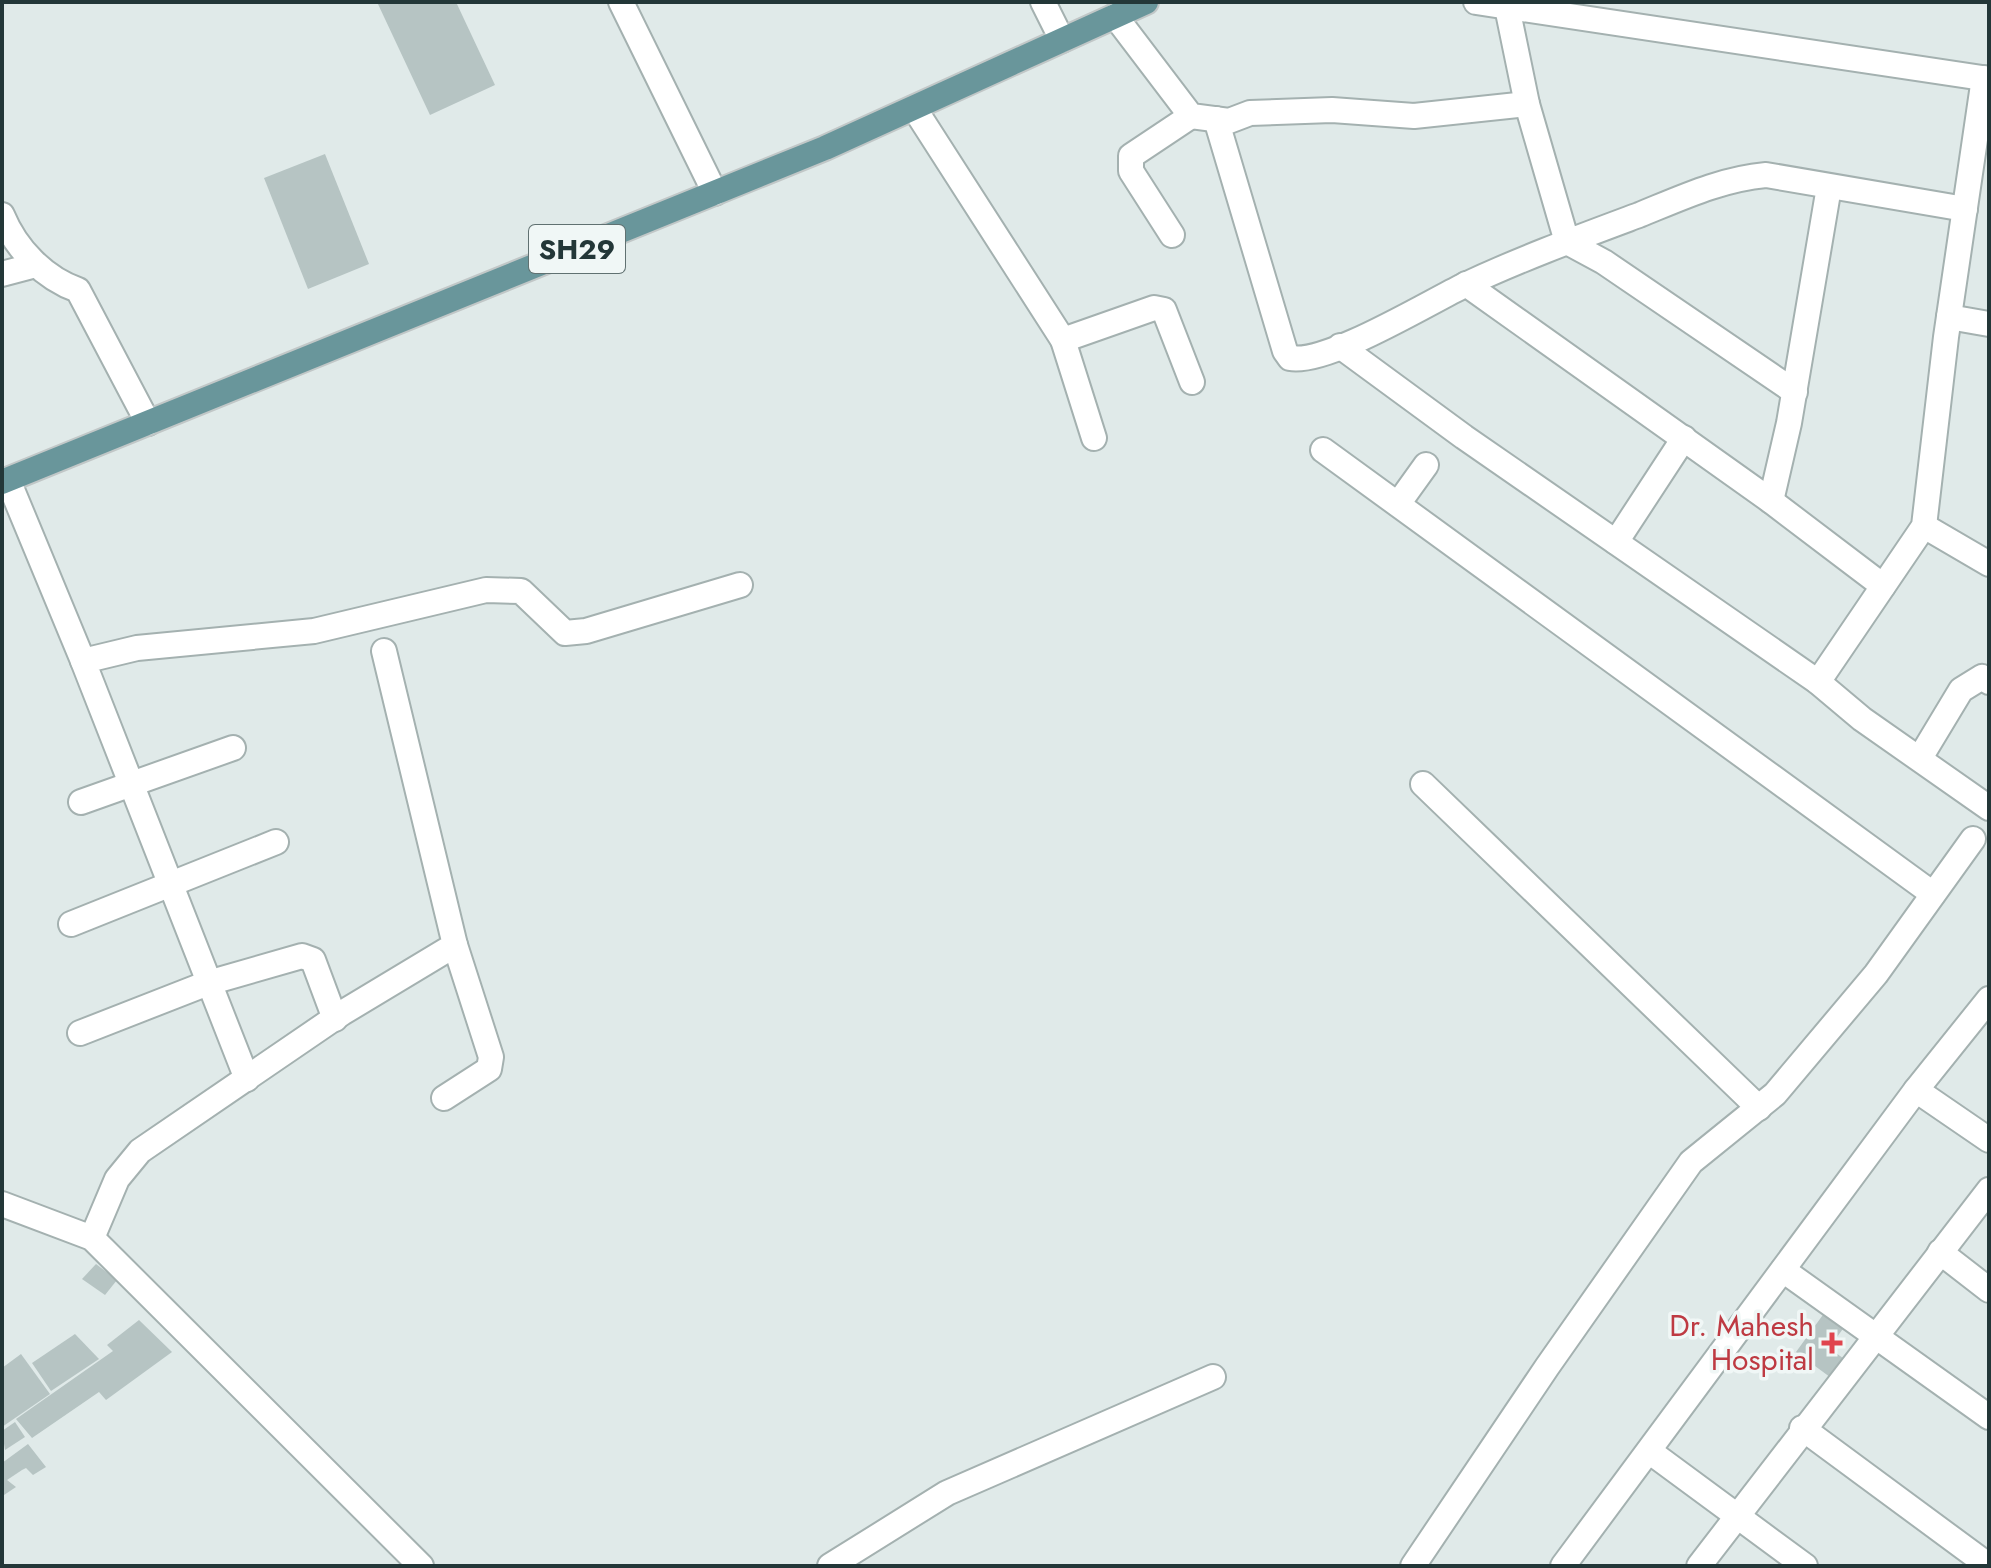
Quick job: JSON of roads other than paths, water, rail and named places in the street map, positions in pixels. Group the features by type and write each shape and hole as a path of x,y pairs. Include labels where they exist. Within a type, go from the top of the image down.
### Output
{"main road":[{"name":"SH29","path":"5,481 715,193 914,108 1146,2"}],"street":[{"path":"621,2 715,193"},
{"path":"1043,2 1062,40"},
{"path":"1476,2 1986,79 1949,317 1924,526 1818,682"},
{"path":"1507,7 1527,104 1567,242 1604,262 1795,392"},
{"path":"1115,16 1191,116"},
{"path":"1172,235 1131,171 1131,156 1191,116 1229,121 1250,113 1332,110 1414,116 1527,104"},
{"path":"914,108 1063,340 1094,438"},
{"path":"1216,119 1285,351 1290,358 1301,360 1340,346 1466,284 1735,178 1766,175 1965,209"},
{"path":"1771,501 1795,392 1829,187"},
{"path":"3,221 36,265 54,281 78,290 148,423"},
{"path":"2,274 36,265"},
{"path":"1466,284 1771,501 1883,586"},
{"path":"1063,340 1154,308 1164,310 1192,382"},
{"path":"1949,317 1989,324"},
{"path":"1340,346 1818,682 1862,719 1989,808"},
{"path":"1616,542 1684,438"},
{"path":"1323,450 1933,894"},
{"path":"1398,504 1426,465"},
{"path":"5,481 132,782 247,1079"},
{"path":"1924,526 1989,564"},
{"path":"83,661 137,648 314,631 486,590 521,591 565,633 586,631 740,585"},
{"path":"384,651 455,945 491,1057 489,1069 444,1098"},
{"path":"1920,758 1961,690 1982,677 1989,682"},
{"path":"81,802 233,748"},
{"path":"1423,784 1759,1108"},
{"path":"1413,1566 1547,1367 1691,1162 1775,1094 1876,974 1973,839"},
{"path":"71,924 276,842"},
{"path":"92,1238 117,1179 140,1151 335,1019 455,945"},
{"path":"80,1033 208,983 302,956 313,960 335,1019"},
{"path":"1563,1566 1916,1090 1981,1026 1989,999"},
{"path":"1916,1090 1989,1140"},
{"path":"1699,1566 1802,1428 1989,1190"},
{"path":"2,1204 92,1238 421,1566"},
{"path":"1940,1252 1989,1290"},
{"path":"1783,1270 1989,1417"},
{"path":"830,1566 947,1493 1213,1377"},
{"path":"1802,1428 1989,1566"},
{"path":"1649,1451 1805,1566"}],"place":[{"name":"Dr. Mahesh Hospital","path":"1832,1343"}]}
